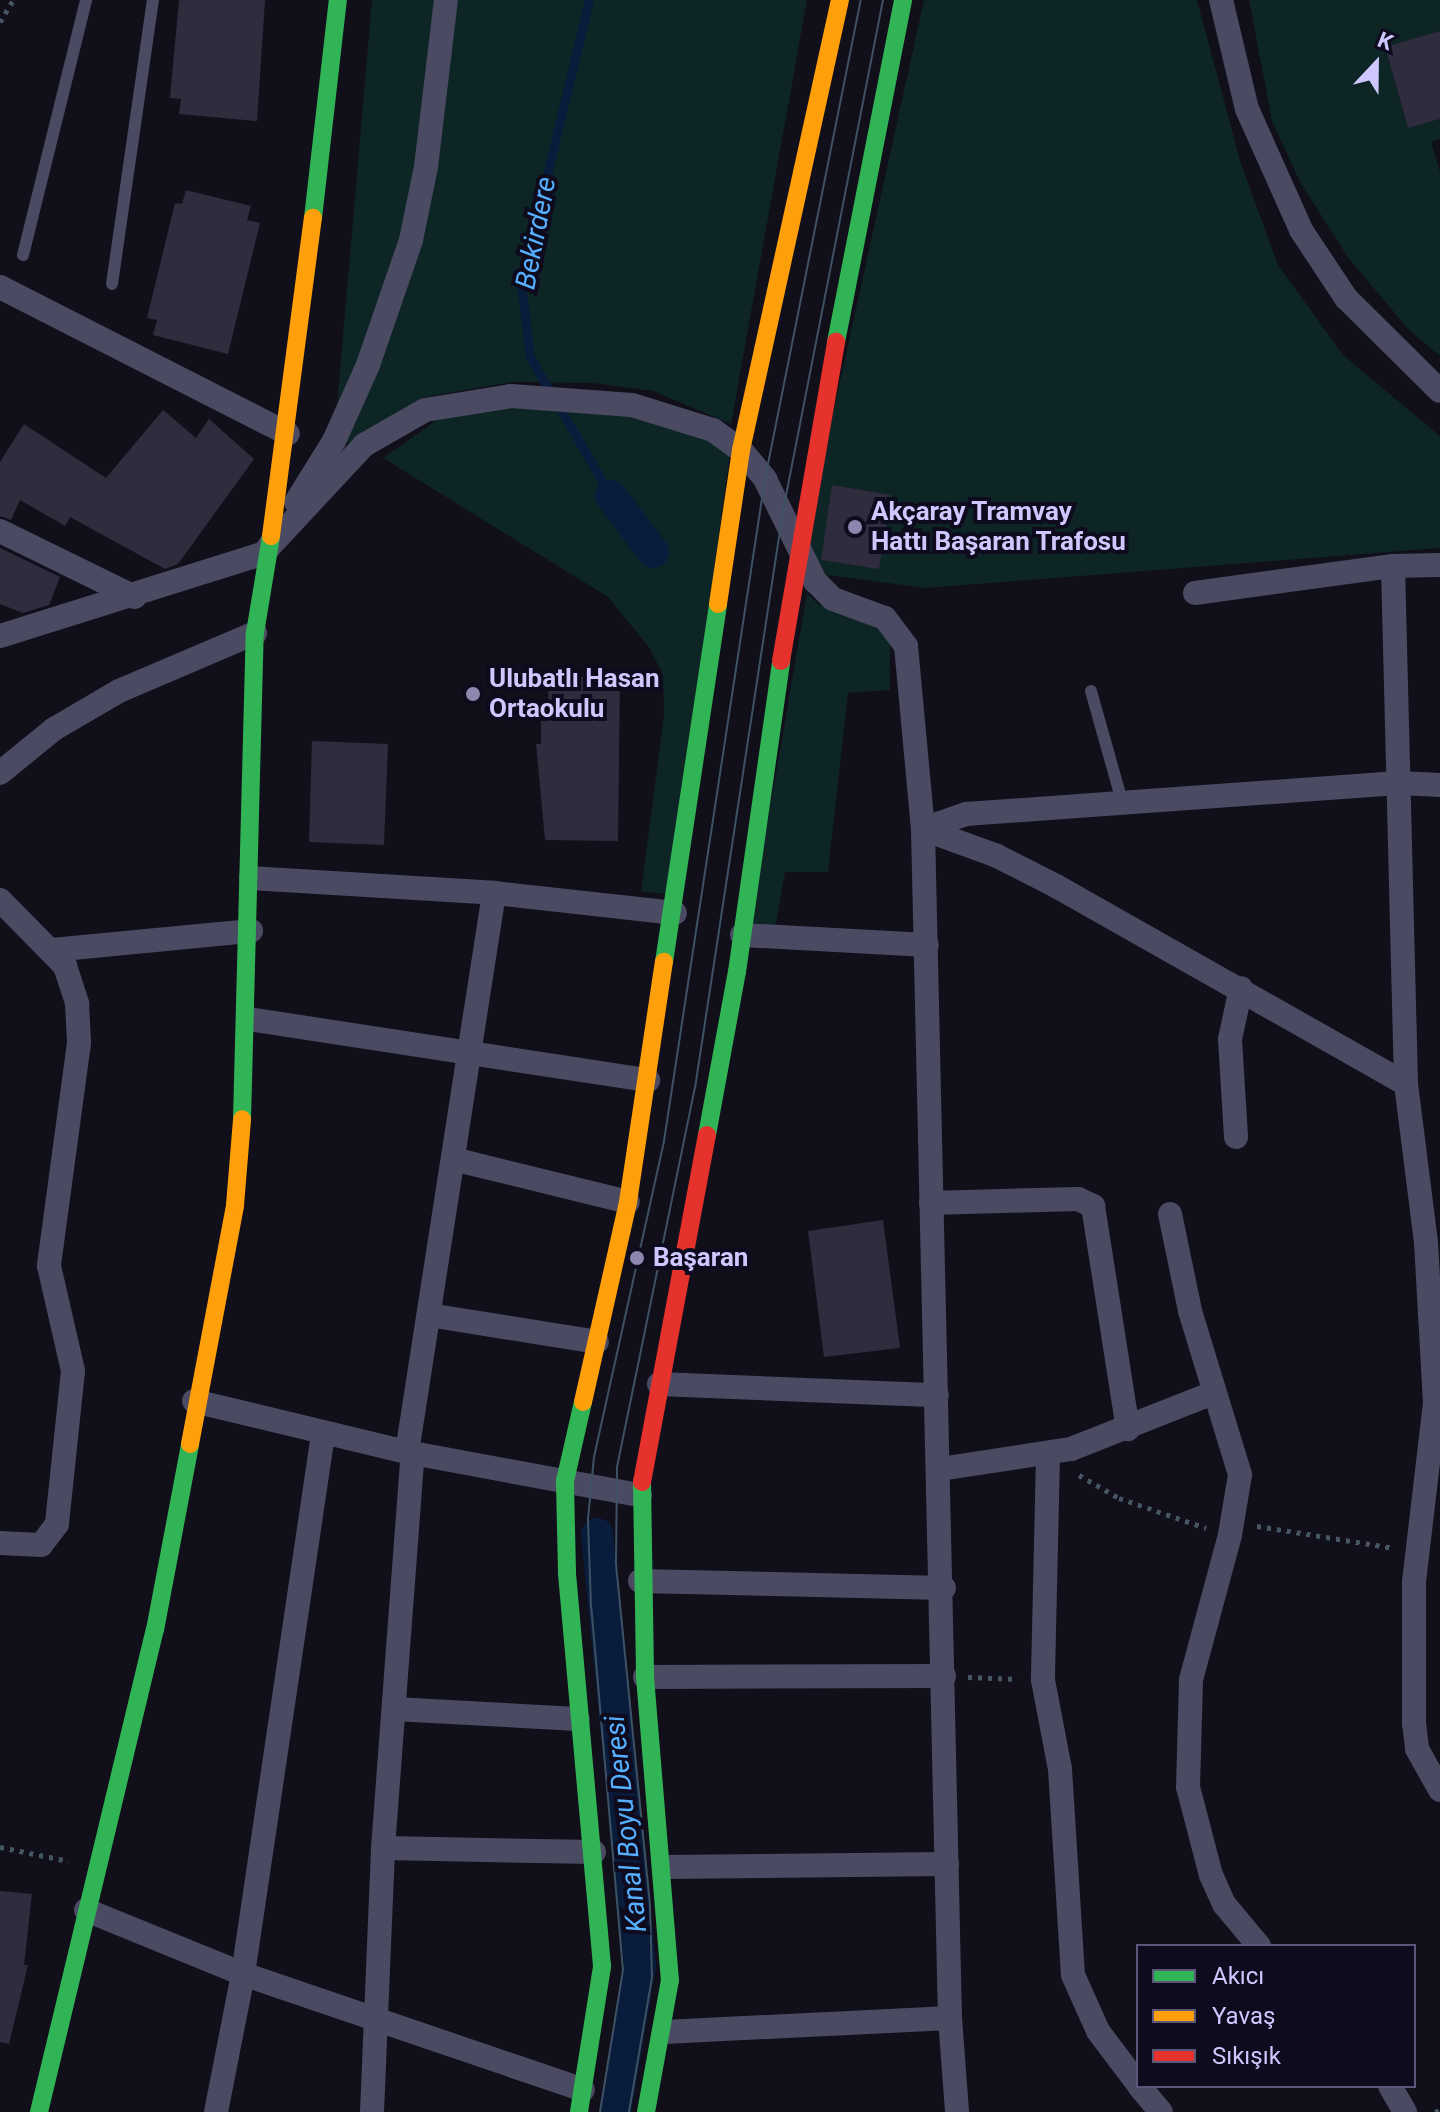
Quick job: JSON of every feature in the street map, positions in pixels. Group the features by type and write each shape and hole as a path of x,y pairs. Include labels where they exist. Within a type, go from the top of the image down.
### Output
{"main road":[{"path":"39,2112 155,1630 194,1401 235,1205 248,1019 255,633 288,434 338,0"},
{"path":"581,2101 602,1966 594,1852 578,1719 565,1481 628,1202 675,913 741,450 840,0"},
{"path":"646,2112 664,2032 670,1980 664,1867 645,1677 640,1495 742,935 797,545 903,0"}],"street":[{"path":"267,550 334,441 368,365 411,240 426,167 446,0"},
{"path":"1221,0 1247,109 1301,230 1346,298 1440,391"},
{"path":"0,287 288,434"},
{"path":"0,636 135,597 267,550 364,445 425,410 511,396 588,400 681,417 713,430 741,450 765,479 815,581 833,599 885,618 906,646 923,829 944,1588 950,2018 957,2112"},
{"path":"0,531 135,597"},
{"path":"1195,593 1393,566 1440,565"},
{"path":"1393,566 1406,1084 1433,1242 1435,1403 1414,1582 1414,1723 1417,1749 1440,1790"},
{"path":"0,773 54,729 119,691 255,633"},
{"path":"923,829 966,814 1398,783 1440,785"},
{"path":"923,829 995,855 1241,988 1406,1084"},
{"path":"251,878 494,893 675,913"},
{"path":"372,2112 383,1848 410,1453 494,893"},
{"path":"0,900 52,950 72,984 79,1043 49,1266 73,1371 57,1524 41,1545 0,1543"},
{"path":"52,950 251,931"},
{"path":"742,935 927,945"},
{"path":"1236,1137 1230,1050 1241,988"},
{"path":"248,1019 648,1080"},
{"path":"453,1159 628,1202"},
{"path":"931,1203 1078,1199 1093,1206 1128,1429"},
{"path":"1170,1214 1213,1393 1240,1475 1231,1528 1191,1680 1188,1787 1211,1875 1224,1904 1257,1944"},
{"path":"429,1315 597,1342"},
{"path":"659,1384 937,1395"},
{"path":"940,1469 1048,1455 1128,1429 1213,1393"},
{"path":"194,1401 410,1453 640,1495"},
{"path":"216,2112 243,1974 323,1434"},
{"path":"1048,1455 1043,1680 1060,1769 1073,1975 1098,2031 1136,2081"},
{"path":"640,1581 944,1588"},
{"path":"645,1677 944,1676"},
{"path":"394,1709 578,1719"},
{"path":"383,1848 594,1852"},
{"path":"664,1867 947,1864"},
{"path":"86,1910 243,1974 377,2019 581,2101"},
{"path":"664,2032 950,2018"},
{"path":"1141,2088 1161,2112"},
{"path":"1391,2088 1405,2112"}],"lane":[{"path":"23,255 86,0"},
{"path":"112,284 153,0"},
{"path":"1091,691 1123,805"}],"path":[{"path":"0,22 13,0"},
{"path":"1048,1455 1119,1498 1231,1528 1419,1552"},
{"path":"944,1676 1043,1680"},
{"path":"0,1847 97,1866"}],"green space":[{"path":"372,0 807,0 731,424 653,391 593,383 511,382 420,398 364,445 334,441"},
{"path":"924,0 1197,0 1241,164 1278,265 1343,355 1440,436 1440,548 926,588 827,575 804,545"},
{"path":"1249,0 1440,0 1440,31 1385,48 1408,128 1440,119 1440,139 1431,142 1440,172 1440,356 1411,332 1349,259 1300,182 1272,121"},
{"path":"508,405 586,409 689,427 730,452 671,894 641,892 664,715 663,674 648,646 608,597 383,458 437,420"},
{"path":"807,593 818,604 890,633 890,690 848,693 828,872 785,872 775,928 750,925"}],"building":[{"path":"179,0 265,0 257,121 179,114 181,99 170,98"},
{"path":"1440,31 1440,119 1408,128 1385,47"},
{"path":"186,190 251,206 247,220 260,223 228,354 153,335 157,320 147,318 175,203 182,204"},
{"path":"163,410 196,438 209,419 254,459 178,564 165,569 70,517 65,526 20,500 11,520 0,516 0,462 24,424 106,478"},
{"name":"Akçaray Tramvay Hattı Başaran Trafosu","path":"832,485 891,495 879,569 821,560"},
{"path":"0,548 60,577 49,605 23,613 0,604"},
{"path":"549,676 620,678 618,841 545,840 536,744 541,744 541,708 548,708"},
{"path":"312,741 388,744 384,845 309,842"},
{"path":"883,1220 900,1348 824,1357 808,1231"},
{"path":"0,1891 32,1894 24,1965 28,1965 9,2044 0,2042"}],"waterway":[{"name":"Bekirdere","path":"589,0 521,283 530,357 611,496"},
{"path":"611,496 653,552"},
{"name":"Kanal Boyu Deresi","path":"597,1534 640,1966 615,2112"}],"tram line":[{"path":"600,2112 623,1970 591,1607 588,1519 594,1457 664,1141 765,479 861,0"},
{"path":"629,2112 652,1978 650,1905 616,1562 617,1467 695,1088 783,511 883,0"}],"traffic: fast":[{"path":"313,218 338,0"},
{"path":"836,342 903,0"},
{"path":"242,1119 255,633 271,536"},
{"path":"664,962 718,604"},
{"path":"707,1135 737,972 781,661"},
{"path":"579,2112 602,1966 567,1572 565,1481 583,1402"},
{"path":"39,2112 155,1630 190,1444"},
{"path":"642,1482 645,1677 670,1980 646,2112"}],"traffic: slow":[{"path":"718,604 741,450 840,0"},
{"path":"271,536 313,218"},
{"path":"583,1402 628,1202 664,962"},
{"path":"190,1444 235,1205 242,1119"}],"traffic: jam":[{"path":"781,661 836,342"},
{"path":"642,1482 707,1135"}],"place":[{"name":"Akçaray Tramvay Hattı Başaran Trafosu","path":"855,527"},
{"name":"Ulubatlı Hasan Ortaokulu","path":"473,694"},
{"name":"Başaran","path":"637,1258"}]}
